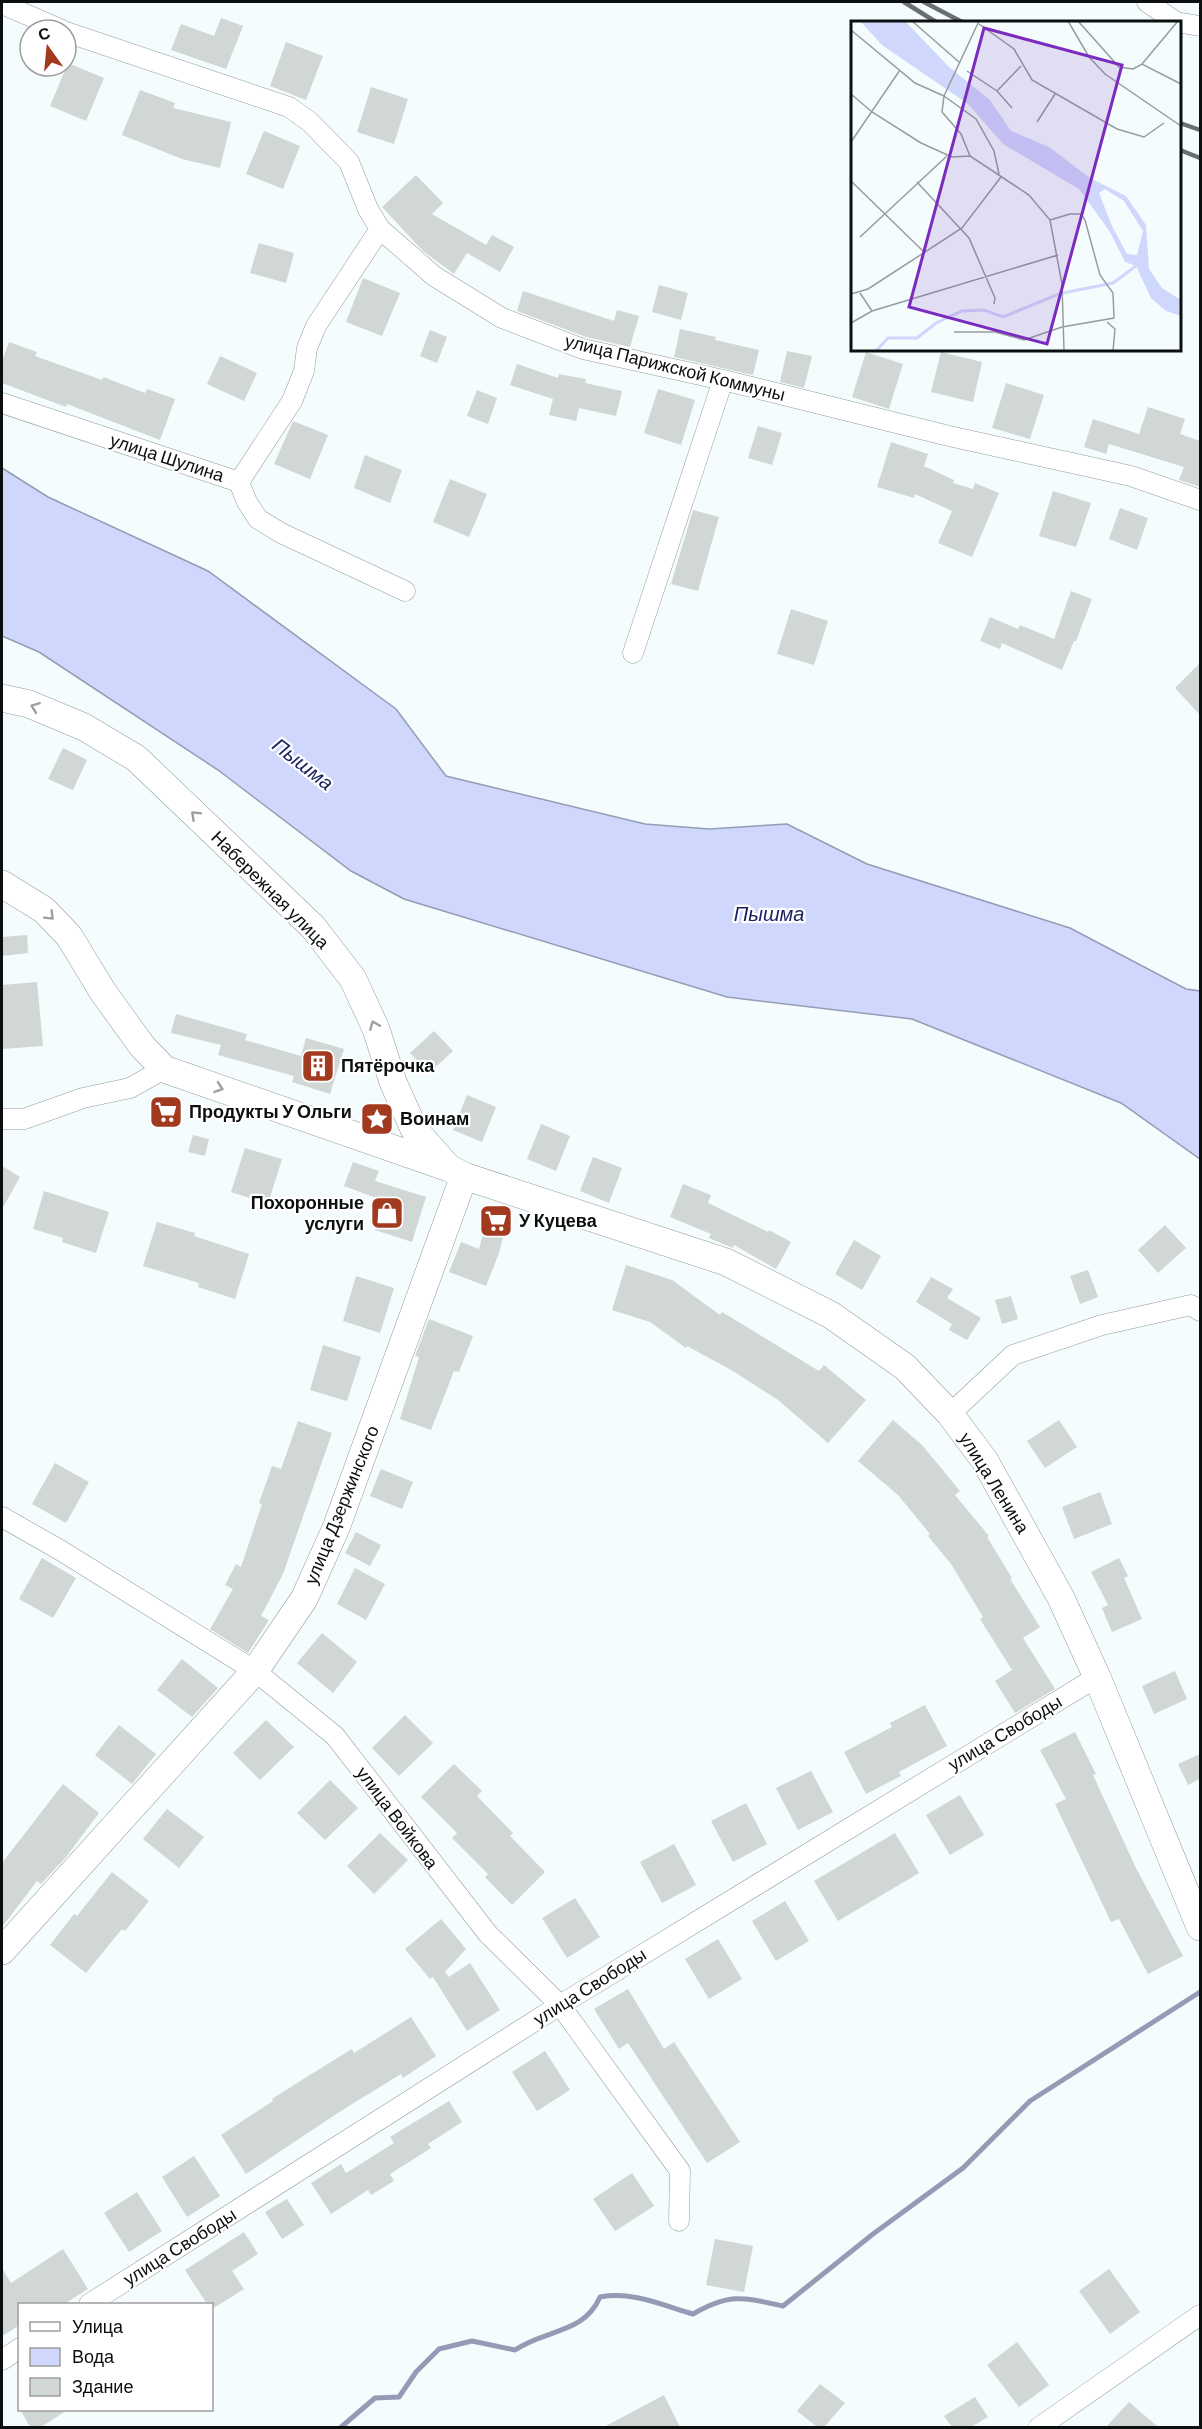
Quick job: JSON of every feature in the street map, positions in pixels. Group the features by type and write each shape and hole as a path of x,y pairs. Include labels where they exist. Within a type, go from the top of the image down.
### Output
{"main road":[{"name":"Набережная улица","path":"2,698 29,704 84,727 136,758 313,927 353,979 376,1029 393,1082 414,1129 456,1172"},
{"path":"2,884 44,910 69,936 103,992 142,1046 164,1069"},
{"name":"улица Ленина","path":"164,1069 456,1172 726,1262 831,1315 905,1367 950,1414 985,1461 1015,1511 1060,1598 1097,1677 1196,1917"},
{"name":"улица Дзержинского","path":"2,1951 255,1671 304,1599 336,1528 456,1172"}],"street":[{"path":"1147,2 1175,21"},
{"name":"улица Парижской Коммуны","path":"2,4 34,18"},
{"path":"1181,23 1200,26"},
{"name":"улица Парижской Коммуны","path":"78,36 289,107 310,122 349,162 368,208 380,229 434,276 502,318 583,349 723,380 949,436 1131,476 1200,500"},
{"path":"239,482 292,401 304,371 307,348 316,326 380,229"},
{"path":"633,653 723,380"},
{"name":"улица Шулина","path":"2,403 239,482 247,502 258,519 281,533 405,591"},
{"path":"2,1119 24,1119 83,1098 130,1088 164,1069"},
{"path":"950,1414 1013,1355 1102,1325 1191,1305 1200,1311"},
{"name":"улица Войкова","path":"2,1517 60,1550 255,1671 335,1736 488,1934 560,2005 680,2171 679,2221"},
{"name":"улица Свободы","path":"91,2303 560,2005 1097,1677"},
{"path":"1051,2425 1200,2315"},
{"path":"2,2360 18,2349"}],"water":[{"name":"Пышма","path":"2,468 48,497 208,571 396,709 446,776 645,824 709,829 787,824 867,864 1070,928 1186,989 1200,991 1200,1159 1121,1103 912,1019 727,997 404,899 351,871 218,770 39,652 2,636"}],"building":[{"path":"221,18 243,26 226,69 171,50 181,24 214,36"},
{"path":"286,42 323,56 306,100 270,86"},
{"path":"78,67 104,78 86,121 50,106 62,78 78,78"},
{"path":"371,87 408,99 394,144 357,132"},
{"path":"140,90 175,103 173,108 231,122 220,168 182,159 122,135"},
{"path":"264,131 300,146 283,189 246,174"},
{"path":"416,175 443,203 432,214 486,245 492,235 514,247 500,272 467,253 454,274 423,251 382,207"},
{"path":"259,243 294,253 286,283 250,273"},
{"path":"363,278 400,293 382,336 346,322"},
{"path":"659,285 688,293 681,320 652,312"},
{"path":"523,291 614,321 617,310 639,316 630,347 586,337 517,311"},
{"path":"680,329 759,350 753,375 674,357"},
{"path":"430,330 447,337 437,363 420,356"},
{"path":"9,342 37,352 35,356 102,380 103,377 145,393 147,389 175,399 160,440 67,404 66,407 2,383 2,361"},
{"path":"787,351 812,356 804,388 780,382"},
{"path":"866,352 903,364 889,409 852,397"},
{"path":"941,352 982,362 973,402 931,392"},
{"path":"220,356 257,373 244,401 207,384"},
{"path":"517,364 558,378 559,374 586,379 585,383 622,391 616,416 579,408 576,421 549,415 553,399 510,385"},
{"path":"1006,383 1044,395 1030,439 992,428"},
{"path":"658,389 695,400 681,445 644,433"},
{"path":"477,390 497,398 488,424 467,416"},
{"path":"1148,407 1185,419 1180,434 1200,441 1200,487 1179,480 1184,467 1109,444 1106,454 1084,447 1093,419 1139,434"},
{"path":"293,421 328,435 310,479 274,464"},
{"path":"758,426 782,433 772,465 748,458"},
{"path":"891,442 928,454 924,466 954,480 953,483 973,489 975,483 999,493 972,557 938,543 952,511 915,494 914,498 877,487"},
{"path":"365,455 402,470 390,503 354,488"},
{"path":"450,479 487,494 469,537 433,522"},
{"path":"1053,491 1091,503 1076,547 1039,536"},
{"path":"1120,508 1148,518 1137,550 1109,539"},
{"path":"693,510 719,517 698,591 671,584"},
{"path":"1071,591 1092,599 1062,670 1002,643 1000,649 980,641 990,617 1018,629 1020,625 1054,639"},
{"path":"791,609 828,621 814,665 777,654"},
{"path":"1200,663 1200,715 1175,688"},
{"path":"63,748 87,760 73,790 48,779"},
{"path":"27,935 28,953 2,956 2,937"},
{"path":"37,982 43,1046 2,1049 2,985"},
{"path":"176,1014 247,1034 245,1040 301,1056 306,1038 344,1049 330,1094 292,1082 294,1076 218,1055 221,1045 171,1033"},
{"path":"434,1031 453,1051 429,1073 410,1053"},
{"path":"467,1095 496,1107 482,1142 453,1130"},
{"path":"157,1102 177,1108 173,1121 153,1115"},
{"path":"541,1124 570,1136 556,1171 527,1159"},
{"path":"193,1135 209,1139 205,1156 188,1152"},
{"path":"245,1148 282,1159 268,1204 231,1192"},
{"path":"593,1157 622,1168 609,1203 580,1191"},
{"path":"353,1162 379,1171 375,1181 426,1197 412,1242 375,1230 384,1201 344,1186"},
{"path":"2,1166 20,1177 2,1209"},
{"path":"683,1184 711,1195 708,1203 791,1242 776,1269 734,1245 733,1248 709,1238 711,1234 670,1217"},
{"path":"44,1191 109,1212 96,1253 62,1242 63,1238 33,1229"},
{"path":"488,1214 508,1219 499,1253 486,1286 449,1272 461,1242 479,1249"},
{"path":"157,1222 195,1233 194,1236 249,1254 235,1299 198,1287 199,1283 143,1266"},
{"path":"1165,1225 1186,1248 1158,1273 1138,1250"},
{"path":"854,1240 881,1256 862,1290 835,1274"},
{"path":"626,1265 672,1280 720,1315 722,1312 819,1371 824,1365 866,1400 828,1443 778,1400 733,1371 687,1346 686,1348 650,1322 612,1310"},
{"path":"1088,1270 1098,1297 1080,1304 1070,1276"},
{"path":"356,1276 394,1288 380,1333 343,1321"},
{"path":"931,1277 953,1289 947,1298 981,1318 967,1340 949,1330 952,1324 916,1302"},
{"path":"1011,1296 1018,1319 1002,1324 995,1300"},
{"path":"429,1319 473,1336 459,1372 454,1371 431,1430 400,1419 419,1357 415,1356"},
{"path":"323,1345 361,1357 347,1401 310,1390"},
{"path":"893,1420 922,1445 960,1491 955,1495 989,1536 987,1537 1012,1578 1010,1579 1040,1627 1023,1638 1055,1689 1015,1713 995,1681 1012,1670 980,1619 983,1617 951,1564 898,1495 858,1461"},
{"path":"1059,1420 1077,1447 1045,1468 1027,1441"},
{"path":"298,1421 332,1433 283,1574 261,1616 269,1620 248,1653 210,1629 233,1589 225,1585 236,1564 241,1567 272,1466 281,1469"},
{"path":"55,1463 89,1482 66,1523 32,1504"},
{"path":"381,1469 413,1482 402,1509 370,1496"},
{"path":"1100,1492 1112,1524 1074,1539 1062,1507"},
{"path":"356,1532 381,1545 370,1566 345,1553"},
{"path":"42,1558 76,1578 53,1618 19,1599"},
{"path":"1119,1558 1128,1576 1124,1578 1142,1619 1112,1632 1102,1608 1108,1605 1091,1572"},
{"path":"355,1568 385,1584 366,1620 337,1604"},
{"path":"322,1633 357,1662 333,1693 297,1663"},
{"path":"182,1659 218,1688 192,1717 157,1690"},
{"path":"1175,1671 1187,1699 1154,1714 1142,1686"},
{"path":"925,1705 947,1746 899,1772 901,1776 866,1794 844,1752 892,1727 890,1723"},
{"path":"405,1715 433,1743 399,1776 372,1748"},
{"path":"266,1720 294,1747 260,1780 233,1753"},
{"path":"119,1725 156,1754 132,1784 95,1755"},
{"path":"1075,1732 1096,1774 1093,1775 1136,1868 1183,1956 1148,1974 1119,1919 1111,1922 1055,1804 1066,1799 1040,1750"},
{"path":"1200,1754 1200,1779 1188,1785 1178,1764"},
{"path":"454,1764 482,1791 477,1796 513,1833 510,1836 545,1872 512,1905 485,1877 488,1874 452,1838 457,1833 421,1797"},
{"path":"811,1771 833,1812 798,1830 776,1788"},
{"path":"330,1780 358,1808 325,1840 297,1813"},
{"path":"63,1784 99,1813 66,1857 41,1884 37,1881 2,1927 2,1863"},
{"path":"960,1795 984,1835 950,1855 926,1815"},
{"path":"746,1803 767,1844 733,1862 711,1821"},
{"path":"167,1809 204,1837 179,1868 143,1839"},
{"path":"380,1833 408,1860 374,1894 347,1866"},
{"path":"895,1833 919,1873 838,1921 814,1881"},
{"path":"674,1844 696,1885 662,1903 640,1862"},
{"path":"112,1872 149,1901 125,1931 122,1929 86,1973 50,1945 74,1914 77,1916"},
{"path":"575,1898 600,1937 567,1958 542,1918"},
{"path":"785,1901 809,1941 776,1961 752,1921"},
{"path":"441,1919 466,1949 445,1972 449,1977 470,1963 500,2010 467,2031 433,1977 430,1979 405,1949"},
{"path":"718,1939 742,1979 709,1999 685,1959"},
{"path":"628,1989 664,2049 674,2042 740,2142 707,2163 628,2043 619,2049 594,2009"},
{"path":"411,2017 436,2056 403,2078 401,2074 344,2109 246,2174 221,2135 305,2078 352,2049 354,2053"},
{"path":"545,2051 570,2090 537,2111 512,2072"},
{"path":"449,2101 462,2122 428,2144 431,2148 390,2174 394,2181 371,2195 368,2190 331,2214 311,2183 341,2164 346,2173 394,2143 390,2137"},
{"path":"194,2156 220,2196 187,2217 162,2177"},
{"path":"632,2173 654,2206 615,2231 593,2199"},
{"path":"137,2192 162,2231 129,2252 104,2213"},
{"path":"287,2199 304,2225 282,2239 265,2212"},
{"path":"244,2232 258,2254 232,2271 244,2289 213,2308 213,2303 206,2303 185,2270"},
{"path":"715,2239 753,2246 744,2292 706,2285"},
{"path":"63,2249 88,2289 66,2303 18,2303 18,2326 2,2336 2,2268 11,2283"},
{"path":"1109,2269 1140,2312 1110,2334 1079,2291"},
{"path":"1017,2342 1049,2385 1019,2407 987,2365"},
{"path":"820,2384 845,2403 824,2427 817,2427 797,2411"},
{"path":"664,2395 680,2427 604,2427"},
{"path":"975,2397 988,2417 971,2427 952,2427 944,2416"},
{"path":"1129,2402 1158,2427 1106,2427"},
{"path":"21,2411 66,2411 41,2427 30,2427"}],"waterway":[{"path":"340,2428 375,2398 399,2397 416,2372 439,2349 472,2341 515,2350 527,2343 563,2330 584,2318 600,2297 635,2297 693,2314 717,2303 736,2299 757,2300 783,2306 873,2234 963,2168 1030,2101 1200,1992"}],"railway":[{"path":"904,2 934,21"},
{"path":"924,2 960,21"},
{"path":"1181,123 1200,130"},
{"path":"1181,150 1200,158"}],"place":[{"name":"Пятёрочка","path":"318,1066"},
{"name":"Продукты У Ольги","path":"166,1112"},
{"name":"Воинам","path":"377,1119"},
{"name":"Похоронные услуги","path":"387,1213"},
{"name":"У Куцева","path":"496,1221"}]}
